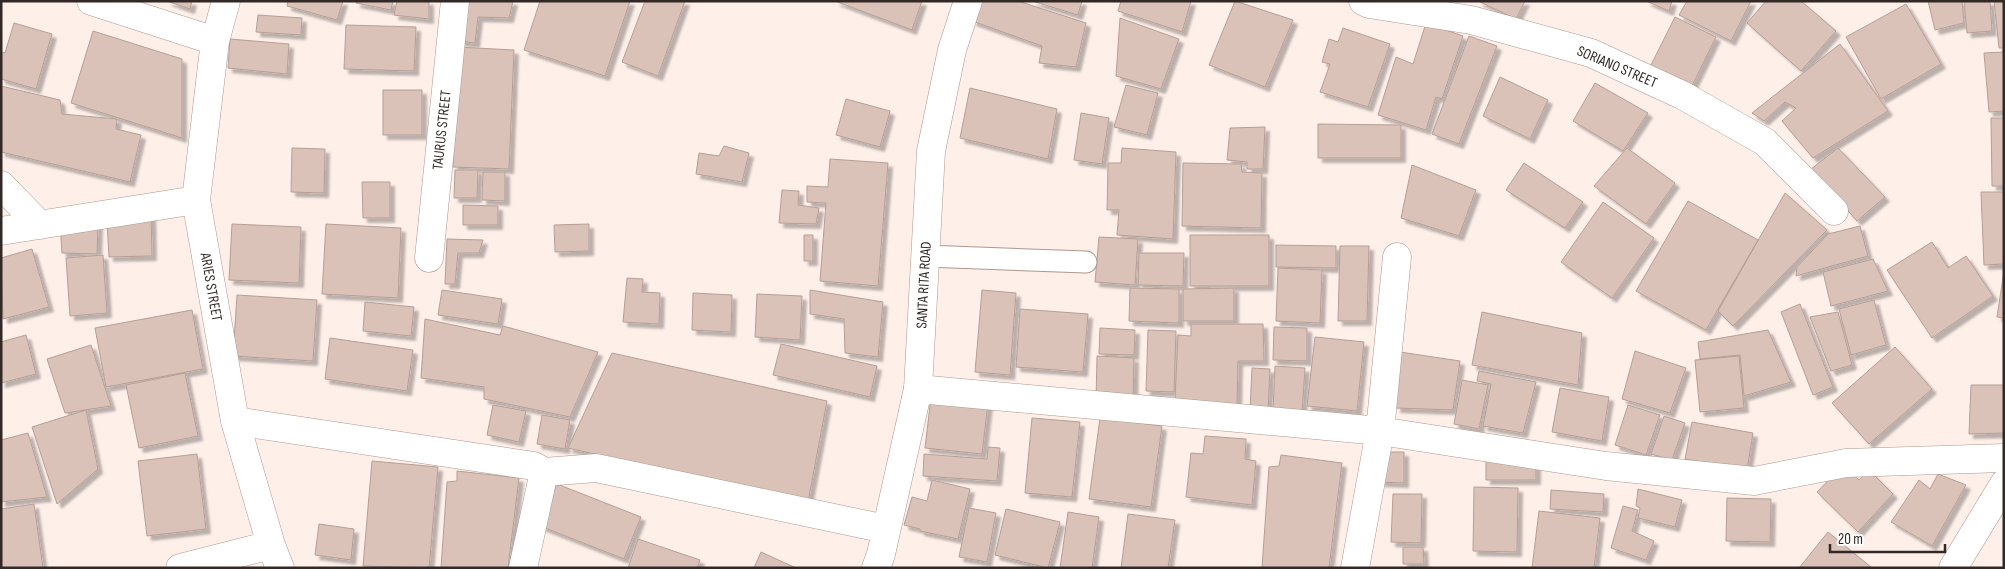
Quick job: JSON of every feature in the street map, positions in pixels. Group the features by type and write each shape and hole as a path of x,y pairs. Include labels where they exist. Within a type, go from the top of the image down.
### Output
{"street":[{"path":"91,1 215,41"},
{"name":"ARIES STREET","path":"226,1 215,41 196,200 236,421 276,556"},
{"name":"TAURUS STREET","path":"428,258 455,1"},
{"name":"SANTA RITA ROAD","path":"876,568 882,554 918,389 931,151 952,50 968,1"},
{"name":"SORIANO STREET","path":"1362,1 1368,4 1471,20 1591,53 1682,95 1765,142 1834,211"},
{"path":"1,186 40,225"},
{"path":"1,231 196,200"},
{"path":"1356,568 1380,431 1397,257"},
{"path":"918,389 1380,431 1606,466 1754,481 1846,463 2004,458"},
{"path":"236,421 534,466 544,472 596,468 886,529"},
{"path":"523,568 544,472"},
{"path":"1953,568 2004,484"},
{"path":"180,568 276,556"}],"lane":[{"path":"925,256 1086,262"}],"building":[{"path":"167,1 192,1 190,9"},
{"path":"288,1 343,1 337,20 287,6"},
{"path":"356,1 393,1 391,10 356,3"},
{"path":"397,1 429,1 429,19 394,15"},
{"path":"460,1 513,1 509,18 478,17 475,43 457,41"},
{"path":"540,1 630,1 605,76 524,50"},
{"path":"645,1 685,1 658,76 622,62"},
{"path":"835,1 922,1 912,30"},
{"path":"980,1 1018,1 1086,23 1076,67 1039,63 1042,46 972,21"},
{"path":"1032,1 1082,1 1078,15"},
{"path":"1121,1 1191,1 1182,32 1118,11"},
{"path":"1235,1 1293,20 1265,87 1209,65"},
{"path":"1478,1 1525,1 1516,19"},
{"path":"1646,1 1672,1 1669,11"},
{"path":"1687,1 1751,1 1731,41 1679,15"},
{"path":"1766,1 1801,1 1836,31 1801,71 1747,23"},
{"path":"1928,1 1962,1 1964,23 1935,30"},
{"path":"1964,1 1990,1 1992,31 1967,33"},
{"path":"1994,1 2004,1 2004,48 1999,48"},
{"path":"1906,4 1941,64 1881,99 1846,37"},
{"path":"258,15 302,18 301,35 256,32"},
{"path":"1675,17 1716,37 1691,88 1650,67"},
{"path":"1120,18 1179,39 1161,89 1116,76"},
{"path":"14,23 52,34 36,89 1,79 1,52 5,53"},
{"path":"1426,23 1463,36 1442,99 1436,97 1426,130 1378,115 1396,57 1413,64"},
{"path":"346,25 416,27 414,71 344,69"},
{"path":"1343,28 1390,44 1368,107 1320,92 1330,64 1322,62 1329,39 1338,42"},
{"path":"93,31 182,59 182,138 71,103"},
{"path":"1469,36 1497,46 1459,144 1432,134"},
{"path":"230,39 289,44 287,74 228,68"},
{"path":"1840,44 1888,111 1813,158 1782,121 1796,108 1785,102 1764,121 1752,113"},
{"path":"457,47 514,50 509,169 453,167"},
{"path":"2004,52 2004,111 1989,112 1984,53"},
{"path":"1500,77 1548,100 1530,139 1483,116"},
{"path":"1595,83 1648,113 1623,151 1573,121"},
{"path":"1126,85 1158,93 1147,135 1114,127"},
{"path":"1,86 60,100 62,114 117,119 116,129 141,135 130,182 1,152"},
{"path":"970,88 1057,109 1048,159 960,138"},
{"path":"383,90 422,90 422,135 383,135"},
{"path":"846,99 890,111 880,147 836,135"},
{"path":"1081,113 1109,118 1102,164 1074,160"},
{"path":"1991,118 2004,118 2004,186 1992,186"},
{"path":"1318,124 1401,125 1401,158 1318,158"},
{"path":"1265,127 1263,169 1247,169 1247,162 1227,160 1230,128"},
{"path":"724,146 749,153 742,182 696,174 699,153 719,156"},
{"path":"292,148 325,149 324,193 291,192"},
{"path":"1122,148 1176,152 1173,239 1117,235 1119,210 1107,210 1108,163 1121,163"},
{"path":"1627,148 1675,183 1646,224 1594,186"},
{"path":"1838,148 1885,197 1857,221 1811,169"},
{"path":"830,159 888,163 878,286 820,281 826,203 807,202 807,186 828,187"},
{"path":"1183,163 1241,164 1242,172 1262,173 1261,228 1182,226"},
{"path":"1524,163 1583,202 1565,228 1506,190"},
{"path":"1412,165 1476,190 1459,236 1401,218"},
{"path":"455,170 478,170 477,198 454,198"},
{"path":"483,172 505,172 505,201 482,200"},
{"path":"362,182 390,182 390,218 363,218"},
{"path":"782,190 799,191 798,205 819,208 816,224 779,223"},
{"path":"1981,192 2004,192 2004,264 1984,265"},
{"path":"1785,193 1827,230 1733,326 1718,311"},
{"path":"1688,201 1758,240 1706,330 1636,291"},
{"path":"1603,202 1654,238 1612,298 1561,262"},
{"path":"463,205 498,206 498,225 463,225"},
{"path":"151,213 152,256 109,257 107,221"},
{"path":"60,223 98,224 97,254 62,253"},
{"path":"232,224 301,227 299,283 229,280"},
{"path":"326,224 401,228 398,298 322,294"},
{"path":"589,224 589,251 555,252 554,225"},
{"path":"1860,226 1868,256 1796,276 1797,267 1828,234"},
{"path":"804,235 813,235 813,261 804,261"},
{"path":"1190,235 1269,235 1269,286 1190,286"},
{"path":"1099,237 1138,239 1135,285 1095,282"},
{"path":"447,239 483,240 479,253 458,253 455,284 445,284"},
{"path":"1932,242 1948,268 1966,256 1993,296 1932,338 1887,270"},
{"path":"1276,245 1336,246 1336,268 1276,267"},
{"path":"1340,246 1369,246 1367,321 1338,321"},
{"path":"32,249 49,307 3,319 1,258"},
{"path":"1139,253 1184,253 1183,286 1138,285"},
{"path":"103,255 107,313 70,316 66,258"},
{"path":"1873,259 1888,291 1831,306 1823,272"},
{"path":"1278,268 1322,270 1320,323 1276,321"},
{"path":"2004,271 2004,318 1997,317"},
{"path":"627,278 643,279 642,292 660,293 659,324 623,322"},
{"path":"1130,288 1179,289 1179,323 1129,321"},
{"path":"1234,288 1234,321 1183,321 1183,289"},
{"path":"442,290 502,299 498,324 438,315"},
{"path":"810,290 883,302 878,357 845,353 844,319 810,314"},
{"path":"982,290 1016,293 1010,375 975,372"},
{"path":"693,293 732,295 731,332 692,330"},
{"path":"757,294 802,296 800,340 755,337"},
{"path":"237,295 317,300 313,361 233,356"},
{"path":"1874,300 1886,345 1851,355 1839,309"},
{"path":"365,302 414,307 411,336 363,331"},
{"path":"1800,304 1833,387 1813,395 1781,312"},
{"path":"1020,309 1088,314 1083,372 1016,367"},
{"path":"192,310 203,369 106,387 95,328"},
{"path":"1482,312 1582,333 1578,385 1472,365"},
{"path":"1838,312 1852,365 1831,371 1810,317"},
{"path":"425,319 500,335 503,326 598,352 570,417 484,399 484,387 421,378"},
{"path":"1191,324 1263,324 1264,361 1238,361 1237,405 1175,399 1178,335 1191,336"},
{"path":"1274,327 1307,328 1307,361 1273,360"},
{"path":"1100,328 1135,330 1134,355 1099,354"},
{"path":"1148,330 1176,331 1174,392 1146,391"},
{"path":"1768,330 1791,382 1744,396 1740,355 1700,359 1698,342"},
{"path":"26,335 36,374 1,383 1,342"},
{"path":"1315,337 1364,342 1357,411 1307,406"},
{"path":"330,338 413,350 407,391 325,379"},
{"path":"781,344 877,366 870,397 773,375"},
{"path":"91,345 111,406 65,413 47,359"},
{"path":"1895,347 1932,389 1869,444 1832,403"},
{"path":"1635,351 1686,368 1670,413 1622,399"},
{"path":"1400,352 1460,361 1453,410 1396,408"},
{"path":"612,353 827,401 808,502 568,448"},
{"path":"1097,356 1134,358 1133,402 1096,401"},
{"path":"1739,356 1744,408 1700,412 1695,360"},
{"path":"1275,366 1305,368 1302,412 1273,410"},
{"path":"1252,368 1270,369 1268,412 1250,410"},
{"path":"1479,371 1536,382 1523,433 1483,426 1491,384 1477,381"},
{"path":"185,373 198,436 139,448 126,385"},
{"path":"1462,380 1488,385 1479,429 1454,424"},
{"path":"1971,385 2004,385 2004,433 1969,434"},
{"path":"1560,388 1609,397 1602,441 1552,432"},
{"path":"931,397 988,403 982,454 925,448"},
{"path":"493,405 526,411 519,442 487,435"},
{"path":"1628,405 1660,415 1646,455 1615,445"},
{"path":"86,410 98,469 57,504 32,427"},
{"path":"542,415 570,420 565,449 537,444"},
{"path":"1664,416 1685,423 1672,460 1651,454"},
{"path":"1032,418 1080,422 1072,497 1025,493"},
{"path":"1100,418 1162,426 1151,507 1089,499"},
{"path":"1692,422 1753,433 1747,470 1685,459"},
{"path":"28,433 47,497 1,502 1,440"},
{"path":"1205,436 1246,439 1245,459 1256,461 1252,505 1186,497 1191,453 1203,454"},
{"path":"988,447 1000,448 997,481 923,476 924,454 987,459"},
{"path":"1381,452 1404,452 1404,483 1380,482"},
{"path":"197,454 206,529 147,536 138,461"},
{"path":"1281,455 1342,463 1329,568 1262,568 1269,467 1279,466"},
{"path":"1486,459 1536,459 1536,480 1486,480"},
{"path":"372,461 438,467 429,568 363,566"},
{"path":"1843,465 1859,480 1869,470 1893,494 1858,532 1817,492"},
{"path":"457,471 519,478 508,568 441,568 447,482 457,481"},
{"path":"1938,474 1966,485 1932,546 1891,522 1919,480 1930,489"},
{"path":"932,480 970,489 958,539 920,531 920,529 904,525 912,497 927,501"},
{"path":"557,484 641,517 624,559 540,526"},
{"path":"1474,487 1518,488 1517,552 1473,551"},
{"path":"1638,489 1682,500 1675,527 1638,518 1640,508 1636,506"},
{"path":"1551,490 1604,494 1603,512 1550,509"},
{"path":"1393,494 1422,494 1421,543 1391,542"},
{"path":"1727,498 1771,499 1770,542 1726,541"},
{"path":"34,504 43,568 1,568 1,509"},
{"path":"1623,506 1638,510 1632,531 1654,541 1646,560 1611,548"},
{"path":"969,508 996,513 987,562 959,557"},
{"path":"1006,509 1060,522 1048,568 995,555"},
{"path":"1539,511 1600,518 1594,568 1532,568"},
{"path":"1068,512 1099,517 1092,568 1060,568"},
{"path":"1128,514 1175,520 1168,568 1121,568"},
{"path":"319,524 354,529 351,560 315,555"},
{"path":"1828,532 1872,568 1799,568"},
{"path":"638,539 700,560 697,568 628,568"},
{"path":"1403,547 1423,547 1424,564 1403,564"},
{"path":"761,552 796,568 754,568"}]}
